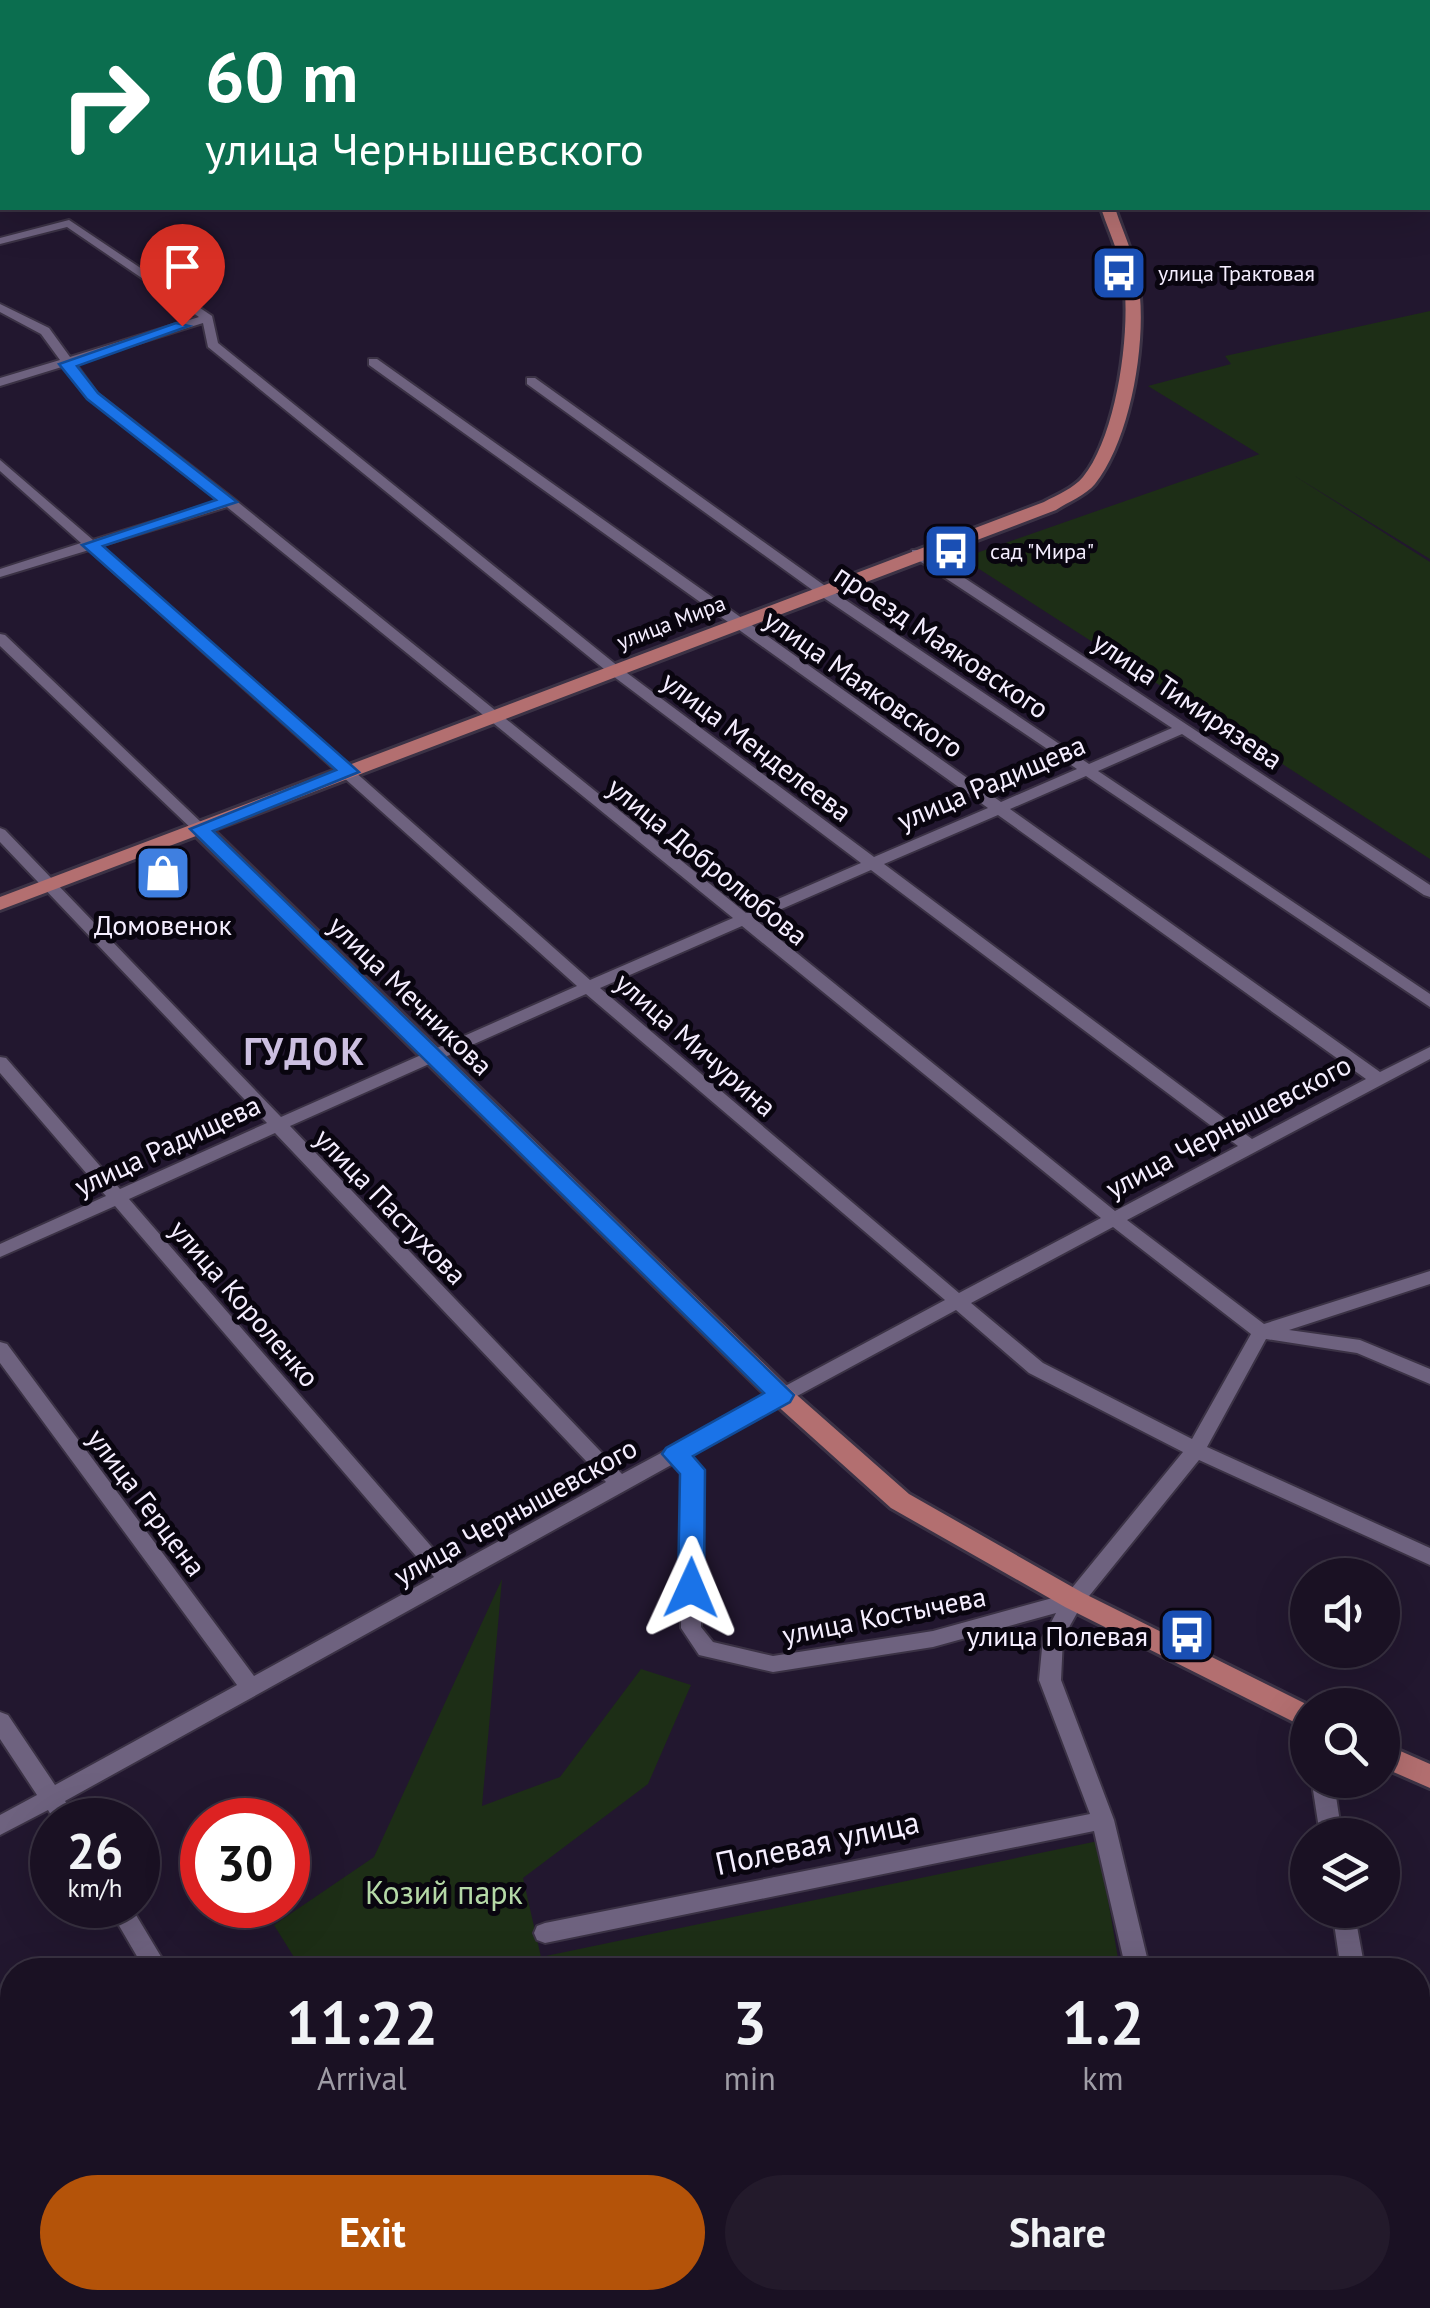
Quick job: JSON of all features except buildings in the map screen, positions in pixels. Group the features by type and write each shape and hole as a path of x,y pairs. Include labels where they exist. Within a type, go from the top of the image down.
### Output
{"main road":[{"name":"улица Мира","path":"0,904 1050,506 1086,485 1102,462 1114,433 1134,316 1130,273 1109,210"},
{"name":"улица Мечникова","path":"200,829 781,1395"},
{"path":"781,1395 900,1501 1074,1600 1290,1709"},
{"path":"1400,1763 1430,1777"}],"street":[{"name":"улица Менделеева","path":"0,241 69,223 208,318 212,344 222,353 614,670 1248,1145"},
{"name":"улица Добролюбова","path":"0,307 45,332 60,346 67,364 93,396 229,502 742,922 1262,1332 1360,1347 1430,1377"},
{"path":"0,382 208,318"},
{"name":"улица Маяковского","path":"373,362 1378,1078"},
{"name":"проезд Маяковского","path":"531,381 823,591 1430,1002"},
{"name":"улица Мичурина","path":"0,464 588,987 1036,1368 1196,1450 1430,1557"},
{"path":"0,573 229,502"},
{"name":"улица Тимирязева","path":"916,554 1430,892"},
{"name":"улица Мечникова","path":"0,638 200,829"},
{"name":"улица Радищева","path":"0,1251 430,1056 1182,730"},
{"name":"улица Пастухова","path":"0,833 620,1484"},
{"name":"улица Чернышевского","path":"52,1798 781,1395 1430,1052"},
{"name":"улица Короленко","path":"0,1062 448,1579"},
{"path":"1135,1958 1102,1820 1050,1680 1053,1638 1074,1600 1196,1450 1262,1332 1430,1277"},
{"name":"улица Герцена","path":"0,1349 251,1688"},
{"name":"улица Костычева","path":"674,1454 692,1470 690,1628 706,1648 773,1664 933,1639 1074,1600"},
{"path":"0,1721 52,1798"},
{"name":"улица Чернышевского","path":"0,1826 30,1810"},
{"name":"Полевая улица","path":"546,1933 1102,1820"},
{"path":"132,1928 150,1958"},
{"path":"1347,1928 1351,1958"}],"green space":[{"path":"1430,311 1430,559 1148,386 1231,364 1225,356"},
{"path":"1260,454 1430,562 1430,859 962,558"},
{"name":"Козий парк","path":"502,1579 482,1806 560,1777 641,1669 691,1685 648,1784 523,1878 541,1957 1098,1841 1118,1958 295,1958 276,1928 310,1928 310,1901 374,1857"}],"place":[{"name":"улица Трактовая","path":"1119,273"},
{"name":"сад \"Мира\"","path":"951,551"},
{"name":"Домовенок","path":"163,873"},
{"name":"улица Полевая","path":"1187,1635"}],"district":[{"name":"ГУДОК","path":"305,1050"}],"route":[{"path":"182,326 67,364 93,396 229,502 91,545 349,772 200,829 781,1395 674,1454 692,1470 691,1588"}]}
